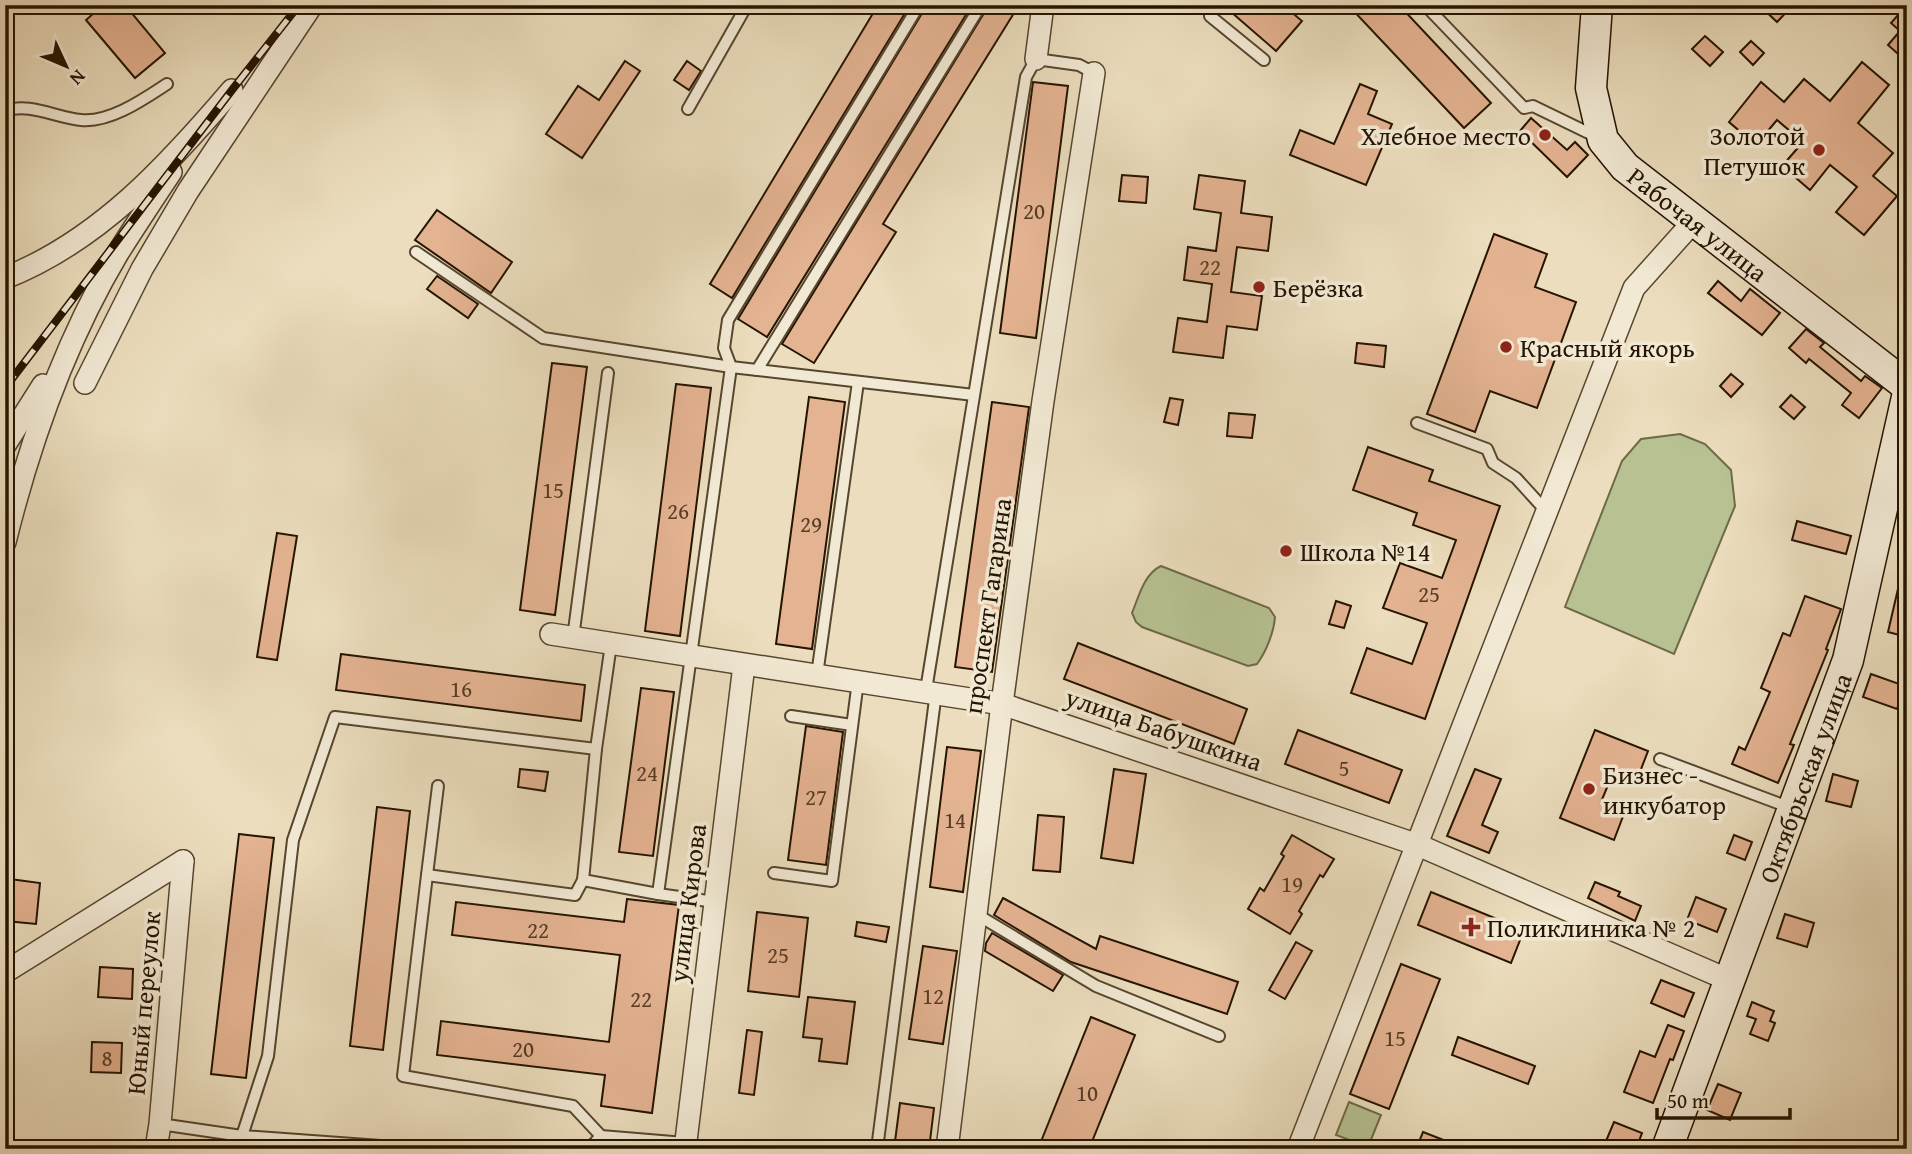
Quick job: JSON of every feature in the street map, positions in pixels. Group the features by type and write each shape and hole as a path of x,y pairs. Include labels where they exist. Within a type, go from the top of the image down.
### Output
{"street":[{"path":"85,383 142,269 188,191 312,5"},
{"path":"1036,59 1042,5"},
{"name":"Рабочая улица","path":"1597,5 1591,88 1603,140 1625,167 1907,386"},
{"name":"проспект Гагарина","path":"947,1149 1043,401 1094,73"},
{"path":"5,278 44,259 117,211 173,157 232,90"},
{"path":"5,542 38,427 71,344 118,254 171,172"},
{"path":"1298,1149 1634,288 1693,221"},
{"path":"5,445 94,299"},
{"name":"Октябрьская улица","path":"1667,1149 1849,660 1907,397"},
{"name":"улица Бабушкина","path":"551,634 1002,704 1418,845 1731,981"},
{"name":"улица Кирова","path":"685,1146 744,664"},
{"name":"Юный переулок","path":"5,972 183,861 156,1149"}],"lane":[{"path":"688,109 747,5"},
{"path":"658,894 731,367 723,348 727,320 919,5"},
{"path":"757,370 981,5"},
{"path":"1209,5 1210,16 1264,60"},
{"path":"1425,5 1524,108 1533,106 1603,140"},
{"path":"877,1149 931,691 974,395 1026,77 1036,59 1079,65 1094,73"},
{"path":"5,111 29,108 84,121 120,112 167,84"},
{"path":"416,252 543,338 731,367 974,395"},
{"path":"573,638 608,373"},
{"path":"817,675 858,382"},
{"path":"1418,423 1487,449 1493,463 1516,478 1547,512"},
{"path":"427,875 576,895 583,880 596,749 611,644"},
{"path":"774,873 832,881 858,681"},
{"path":"791,716 852,725"},
{"path":"242,1136 268,1056 293,840 335,717 596,749"},
{"path":"1660,759 1794,809"},
{"path":"438,786 403,1076 573,1106 601,1136 685,1146"},
{"path":"583,880 715,902"},
{"path":"976,914 1096,986 1219,1036"},
{"path":"160,1124 242,1136 422,1149"},
{"path":"589,1149 601,1136"}],"green space":[{"path":"1680,434 1705,444 1731,470 1735,506 1674,654 1565,607 1622,461 1641,439"},
{"path":"1161,566 1269,608 1275,617 1273,629 1257,664 1248,666 1142,627 1136,622 1132,613 1140,593 1150,574"},
{"path":"1349,1102 1381,1115 1368,1147 1336,1135"}],"building":[{"path":"103,5 125,5 165,53 135,78 86,20"},
{"path":"878,5 910,5 732,298 710,284"},
{"path":"927,5 972,5 767,337 738,319"},
{"path":"989,5 1019,5 883,224 896,232 814,363 782,344"},
{"path":"1223,5 1283,5 1302,21 1276,51"},
{"path":"1348,5 1399,5 1491,103 1464,128"},
{"path":"1759,5 1793,5 1777,22"},
{"path":"1907,5 1907,62 1888,45 1900,31 1891,23"},
{"path":"1705,36 1723,52 1710,66 1692,49"},
{"path":"1751,41 1764,53 1753,65 1740,52"},
{"path":"625,61 640,71 582,158 546,134 578,86 599,100"},
{"path":"687,61 701,71 689,90 674,80"},
{"name":"Золотой Петушок","path":"1862,62 1889,85 1858,123 1893,153 1873,176 1897,196 1864,235 1836,212 1857,187 1830,165 1810,190 1782,166 1803,142 1777,120 1756,145 1729,122 1761,82 1784,102 1804,79 1830,101"},
{"path":"1033,82 1068,86 1036,338 1000,333"},
{"path":"1360,84 1377,91 1368,114 1392,124 1366,185 1290,155 1300,130 1334,144"},
{"path":"1531,118 1567,150 1575,142 1588,155 1567,177 1520,131"},
{"path":"1122,175 1148,177 1146,203 1119,201"},
{"name":"Берёзка","path":"1199,175 1245,181 1241,213 1272,217 1268,251 1237,247 1231,292 1262,296 1257,330 1227,326 1223,358 1173,352 1178,318 1207,322 1212,284 1184,280 1188,247 1216,251 1221,213 1194,209"},
{"path":"437,210 512,262 491,293 415,240"},
{"name":"Красный якорь","path":"1494,234 1547,254 1535,287 1576,302 1537,408 1490,391 1475,432 1427,414"},
{"path":"437,276 478,304 468,318 427,289"},
{"path":"1718,281 1741,301 1750,289 1780,313 1762,335 1708,293"},
{"path":"1806,329 1824,343 1820,347 1861,381 1865,376 1882,388 1859,418 1842,405 1851,393 1809,359 1806,363 1789,348"},
{"path":"1357,343 1386,346 1384,367 1355,363"},
{"path":"552,363 587,367 555,615 520,610"},
{"path":"1731,374 1743,384 1731,397 1720,386"},
{"path":"676,384 711,388 680,636 645,631"},
{"path":"1791,395 1805,407 1794,419 1780,407"},
{"path":"809,397 845,402 812,649 776,644"},
{"path":"1170,398 1183,400 1178,425 1164,422"},
{"path":"992,402 1029,407 992,672 955,667"},
{"path":"1229,413 1255,415 1252,438 1227,436"},
{"name":"Школа №14","path":"1368,447 1433,470 1429,481 1500,506 1425,719 1351,693 1367,648 1412,664 1427,623 1383,608 1400,563 1442,578 1456,540 1413,525 1417,513 1353,490"},
{"path":"1797,521 1851,536 1846,554 1792,540"},
{"path":"277,533 297,536 277,660 257,657"},
{"path":"1901,576 1907,577 1907,637 1888,632"},
{"path":"1805,596 1841,609 1826,649 1828,650 1790,744 1794,745 1778,783 1732,764 1739,747 1745,750 1770,692 1761,688 1783,633 1790,636"},
{"path":"1336,601 1351,606 1344,628 1329,624"},
{"path":"1078,643 1247,709 1234,744 1064,679"},
{"path":"341,654 585,685 581,721 336,690"},
{"path":"1871,674 1905,686 1897,709 1863,697"},
{"path":"641,688 674,692 653,856 619,852"},
{"path":"806,726 843,732 826,865 788,860"},
{"path":"1298,730 1402,770 1389,803 1285,764"},
{"name":"Бизнес - инкубатор","path":"1595,730 1648,751 1638,777 1615,768 1601,802 1625,811 1614,840 1560,818"},
{"path":"947,747 981,751 963,892 930,887"},
{"path":"520,769 548,772 545,791 518,787"},
{"path":"1114,769 1146,774 1133,863 1101,858"},
{"path":"1475,769 1501,779 1482,825 1498,832 1489,853 1447,836"},
{"path":"1833,774 1858,781 1851,807 1826,801"},
{"path":"377,807 410,811 383,1050 350,1046"},
{"path":"1038,815 1064,817 1060,872 1033,870"},
{"path":"239,834 274,838 246,1078 211,1074"},
{"path":"1292,835 1334,859 1323,877 1320,875 1299,911 1302,914 1290,934 1248,909 1260,888 1264,891 1284,856 1281,854"},
{"path":"1734,835 1752,842 1745,860 1727,853"},
{"path":"10,879 40,883 36,924 6,921"},
{"path":"1595,882 1620,892 1618,896 1641,906 1635,921 1588,898"},
{"name":"Поликлиника № 2","path":"1431,892 1524,930 1511,963 1418,925"},
{"path":"1696,897 1726,909 1717,932 1687,920"},
{"path":"1003,898 1096,949 1100,936 1238,982 1227,1014 1071,962 994,915"},
{"path":"627,899 679,905 652,1113 601,1106 605,1075 437,1055 441,1021 609,1042 620,955 452,935 456,902 624,922"},
{"path":"757,912 808,918 799,997 748,991"},
{"path":"1785,914 1814,923 1807,947 1777,938"},
{"path":"857,922 889,927 886,942 855,936"},
{"path":"992,933 1063,975 1053,991 985,951"},
{"path":"1296,942 1312,951 1285,999 1269,990"},
{"path":"923,946 957,951 943,1044 909,1039"},
{"path":"1401,964 1440,979 1389,1109 1350,1094"},
{"path":"100,967 133,969 132,999 98,997"},
{"path":"1661,980 1694,993 1684,1017 1651,1003"},
{"path":"808,997 855,1002 847,1064 819,1061 822,1039 803,1037"},
{"path":"1752,1002 1774,1011 1770,1021 1775,1023 1768,1041 1750,1034 1756,1019 1747,1016"},
{"path":"1091,1017 1135,1035 1089,1149 1038,1149"},
{"path":"1668,1025 1684,1031 1653,1103 1624,1092 1640,1051 1655,1057"},
{"path":"747,1030 762,1032 754,1095 739,1093"},
{"path":"1458,1037 1535,1066 1528,1084 1452,1055"},
{"path":"92,1042 122,1043 121,1073 91,1072"},
{"path":"1718,1084 1741,1093 1730,1120 1707,1110"},
{"path":"900,1103 934,1108 929,1149 894,1149"},
{"path":"1614,1122 1642,1133 1636,1149 1627,1149 1606,1141"},
{"path":"1423,1132 1464,1148 1464,1149 1416,1149"}],"railway":[{"path":"5,388 299,5"}],"place":[{"name":"Хлебное место","path":"1545,135"},
{"name":"Золотой Петушок","path":"1819,150"},
{"name":"Берёзка","path":"1259,287"},
{"name":"Красный якорь","path":"1506,347"},
{"name":"Школа №14","path":"1286,551"},
{"name":"Бизнес - инкубатор","path":"1589,789"},
{"name":"Поликлиника № 2","path":"1471,927"}]}
